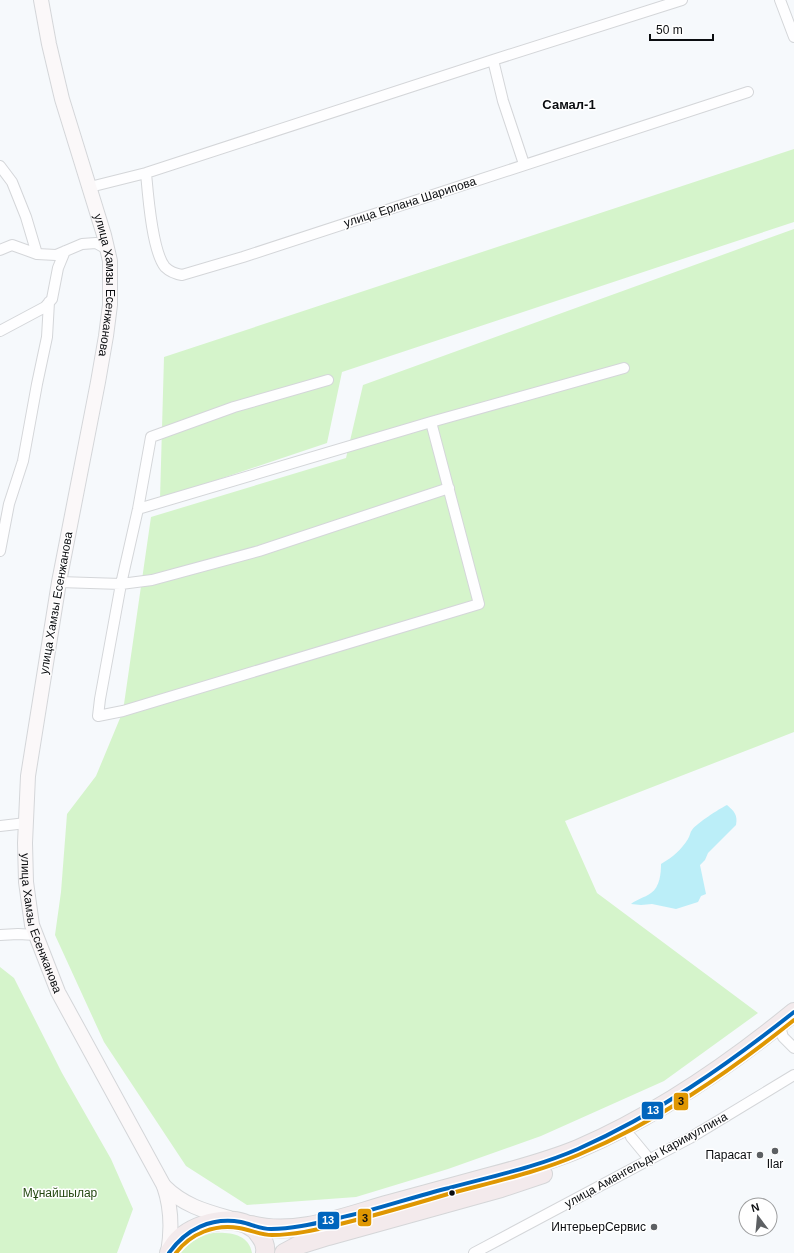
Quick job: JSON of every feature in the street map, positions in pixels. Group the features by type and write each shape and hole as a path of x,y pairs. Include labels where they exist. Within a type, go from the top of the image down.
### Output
{"highway":[{"path":"284,1253 299,1245 328,1236 536,1177 578,1161 630,1137 725,1080 788,1034 794,1012"},
{"path":"168,1253 180,1238 204,1225 230,1221 271,1229 325,1222 534,1165 577,1149 623,1128 701,1082 788,1034"},
{"path":"247,1224 263,1240 265,1253"}],"street":[{"name":"улица Хамзы Есенжанова","path":"41,0 49,44 62,99 90,187 110,261 110,305 106,336 59,582 28,776 25,843 26,882 32,924 58,992 164,1186"},
{"path":"90,187 146,173 492,60 682,0"},
{"path":"780,0 794,37"},
{"path":"492,60 503,101 524,164"},
{"name":"улица Ерлана Шарипова","path":"146,173 151,220 160,259 166,268 176,274 182,275 243,257 748,92"},
{"path":"0,166 12,182 26,217 37,254"},
{"path":"0,250 12,245 37,254 56,255 82,244 96,243 107,248"},
{"path":"0,331 45,307 52,299 58,268 65,251"},
{"path":"0,551 9,504 23,460 47,337 49,302"},
{"path":"138,509 431,422 624,368"},
{"path":"328,380 234,407 151,437 138,509 121,584 98,716 123,711 479,604 431,422"},
{"path":"59,582 121,584 152,580 259,551 449,488"},
{"path":"0,826 26,823"},
{"path":"0,935 36,935"},
{"name":"улица Амангельды Каримуллина","path":"474,1253 690,1138 794,1075"},
{"path":"630,1137 650,1160"},
{"path":"164,1186 182,1201 196,1208 247,1224"},
{"path":"164,1186 170,1207 170,1236 168,1253"}],"green space":[{"path":"794,149 794,222 342,372 327,443 160,499 164,357"},
{"path":"794,229 794,732 565,821 597,893 758,1013 664,1081 541,1136 448,1169 356,1197 247,1205 186,1166 104,1042 55,935 61,892 67,814 96,776 123,711 151,517 346,458 363,385"},
{"name":"Мұнайшылар","path":"0,967 14,978 62,1073 111,1159 133,1209 117,1253 0,1253"},
{"path":"213,1233 232,1234 243,1238 250,1247 252,1253 181,1253 195,1240"}],"water":[{"path":"727,805 735,814 736,825 708,853 705,860 700,865 706,894 701,896 698,902 676,909 652,904 631,904 654,890 659,880 661,864 680,850 688,839 691,831 708,816"}],"transit line":[{"name":"13","path":"169,1253 183,1237 191,1231 210,1223 219,1221 241,1222 267,1229 288,1228 305,1225 367,1211 547,1161 578,1149 607,1135 663,1104 743,1051 794,1012"},
{"name":"3","path":"176,1253 196,1235 212,1229 230,1227 272,1235 312,1230 364,1218 514,1177 578,1155 607,1142 664,1112 744,1059 794,1020"}],"place":[{"name":"Ilar","path":"775,1151"},
{"name":"Парасат","path":"760,1155"},
{"name":"ИнтерьерСервис","path":"654,1227"}],"district":[{"name":"Самал-1","path":"569,104"}]}
